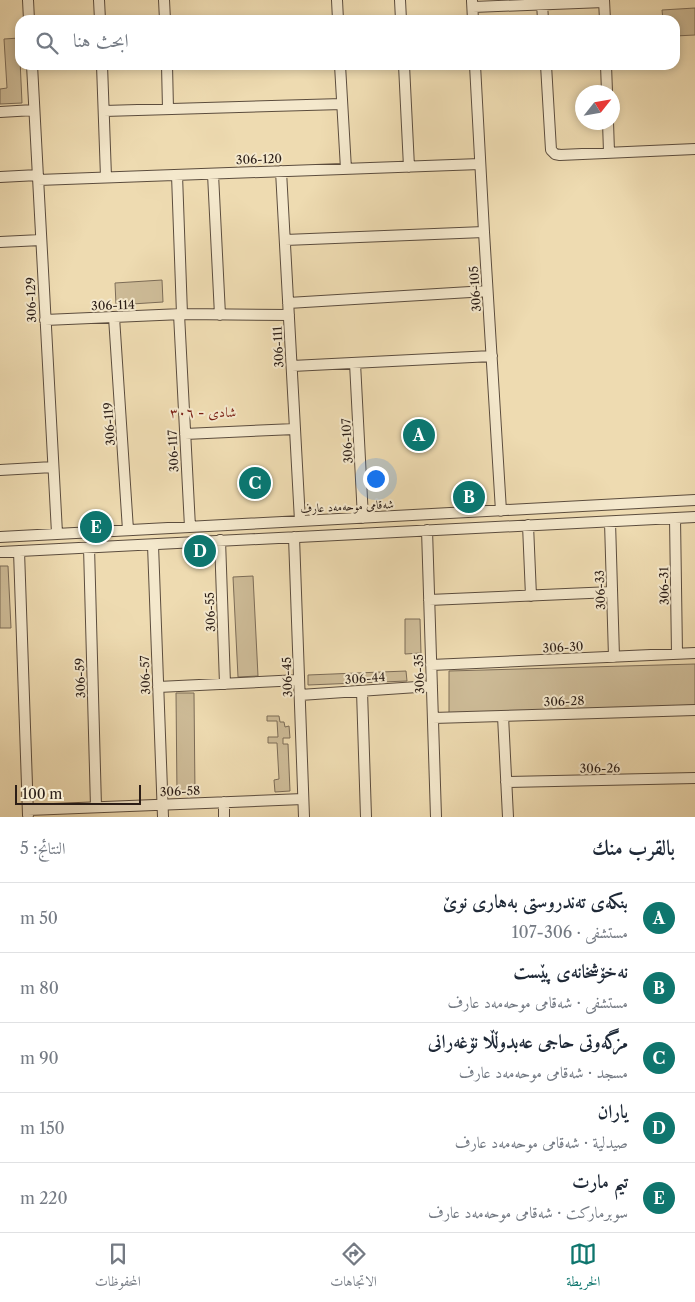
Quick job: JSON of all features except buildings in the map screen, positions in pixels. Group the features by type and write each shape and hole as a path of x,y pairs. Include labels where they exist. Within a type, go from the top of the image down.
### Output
{"street":[{"path":"28,0 29,15"},
{"path":"99,0 100,15"},
{"path":"164,0 165,15"},
{"path":"337,0 338,15"},
{"path":"400,0 401,15"},
{"path":"473,3 604,1 605,15"},
{"path":"542,3 543,15"},
{"name":"306-129","path":"32,70 57,533"},
{"path":"102,70 106,177"},
{"path":"167,70 168,109"},
{"path":"340,70 346,169"},
{"path":"404,70 409,167"},
{"name":"306-105","path":"476,70 487,292 502,511"},
{"path":"546,70 551,150 555,154 695,148"},
{"path":"606,70 607,85"},
{"path":"104,111 342,104"},
{"path":"0,112 34,110"},
{"path":"608,130 608,152"},
{"name":"306-120","path":"0,177 106,177 480,164"},
{"name":"306-111","path":"281,171 300,521"},
{"path":"213,174 220,314"},
{"name":"306-117","path":"177,175 180,314 190,527"},
{"path":"284,240 484,232"},
{"path":"0,242 41,240"},
{"path":"288,303 487,292"},
{"name":"306-114","path":"45,320 180,314 289,315"},
{"name":"306-119","path":"114,317 128,530"},
{"path":"292,366 492,356"},
{"name":"306-107","path":"355,363 363,518"},
{"path":"185,434 295,429"},
{"path":"0,470 53,467"},
{"name":"شەقامی موحەمەد عارف","path":"0,537 695,500"},
{"path":"0,552 695,517"},
{"name":"306-31","path":"675,518 677,654"},
{"name":"306-33","path":"610,522 614,657"},
{"name":"306-55","path":"225,684 224,540 228,525"},
{"path":"528,525 531,596"},
{"name":"306-35","path":"427,530 436,817"},
{"name":"306-45","path":"294,537 304,817"},
{"name":"306-57","path":"153,545 163,817"},
{"name":"306-59","path":"89,547 96,807"},
{"path":"18,551 28,814"},
{"path":"429,600 612,592"},
{"name":"306-30","path":"431,665 695,653"},
{"path":"158,687 299,680"},
{"name":"306-44","path":"300,695 432,686"},
{"path":"362,691 366,817"},
{"name":"306-28","path":"433,718 695,710"},
{"path":"503,716 508,817"},
{"name":"306-26","path":"506,782 695,778"},
{"name":"306-58","path":"28,814 96,807 303,799"},
{"path":"224,802 224,817"}],"shaded area":[{"path":"695,8 695,35 680,36 680,15 662,15 662,10"},
{"path":"15,38 15,70 20,70 22,103 0,104 0,89 7,88 4,39"},
{"path":"162,280 163,302 116,305 115,283"},
{"path":"0,566 8,566 11,628 0,628"},
{"path":"253,576 258,676 238,677 233,577"},
{"path":"405,619 420,619 421,653 405,654"},
{"path":"695,664 695,705 449,714 449,671"},
{"path":"406,671 407,681 308,685 308,675"},
{"path":"176,693 194,693 195,794 177,794"},
{"path":"267,716 279,716 280,722 284,722 285,727 289,726 290,738 283,738 283,744 288,744 290,791 275,792 274,780 279,779 277,743 268,743 268,737 278,737 277,721 267,721"}],"place":[{"name":"بنکەی تەندروستی بەهاری نوێ","path":"419,435"},
{"name":"مزگەوتی حاجی عەبدوڵڵا نۆغەرانی","path":"255,483"},
{"name":"نەخۆشخانەی پێست","path":"469,497"},
{"name":"تيم مارت","path":"96,527"},
{"name":"یاران","path":"200,551"}],"district":[{"name":"شادی - ٣٠٦","path":"203,412"}]}
